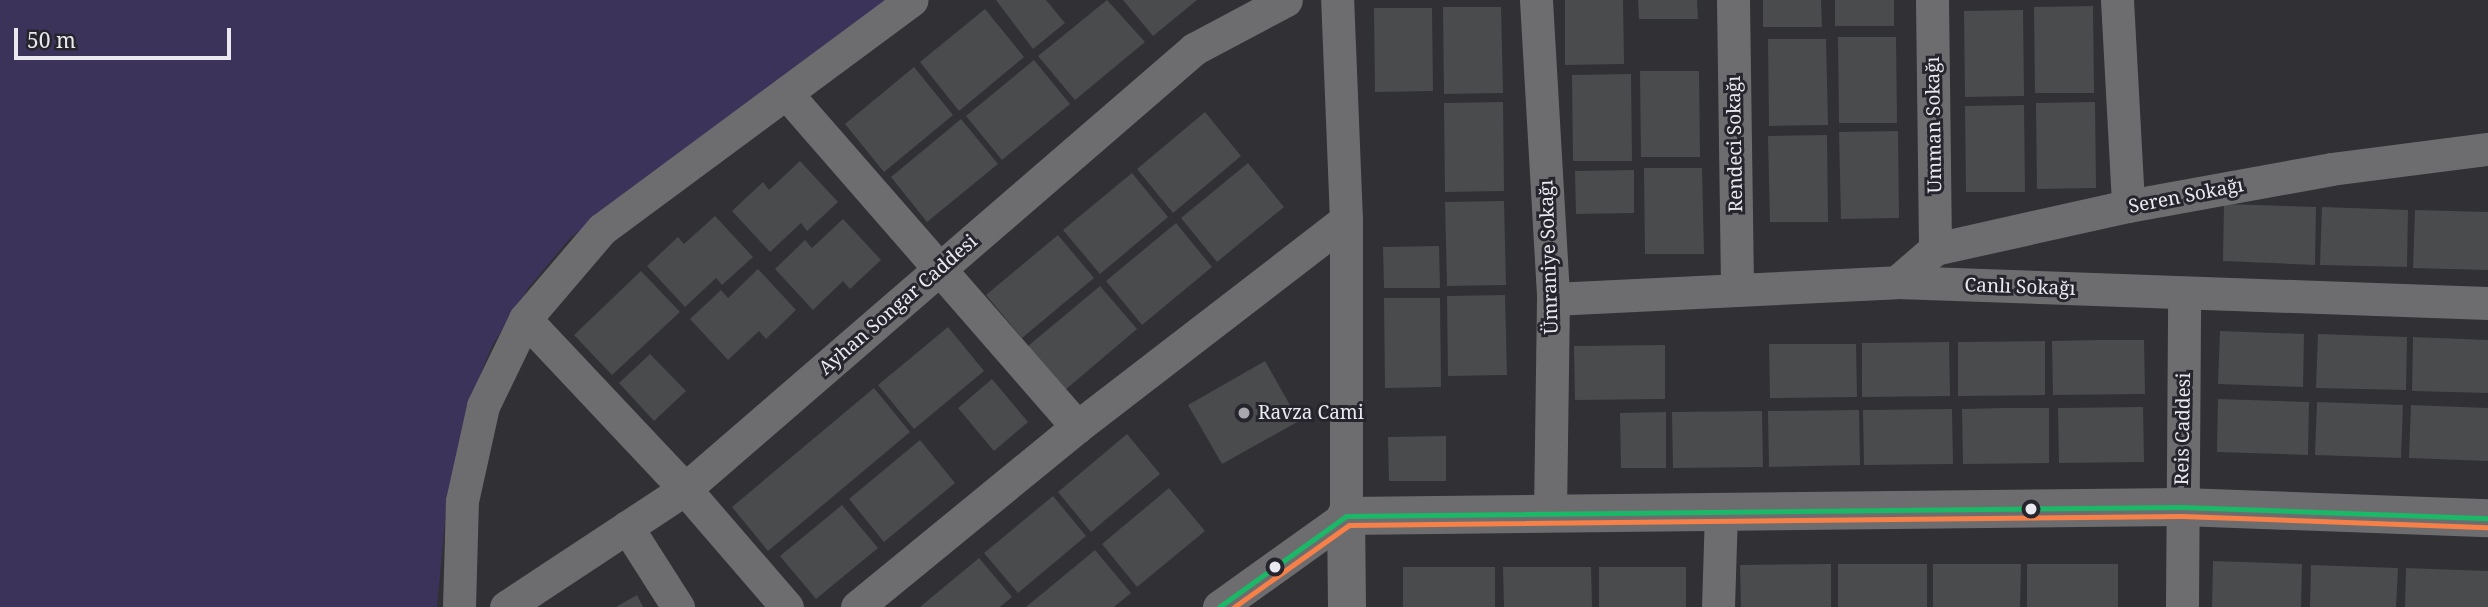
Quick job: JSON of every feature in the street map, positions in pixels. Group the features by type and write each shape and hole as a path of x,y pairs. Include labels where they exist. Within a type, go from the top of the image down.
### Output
{"street":[{"path":"458,607 462,501 483,406 525,319 602,229 911,0"},
{"name":"Ayhan Songar Caddesi","path":"506,607 685,489 1195,50 1286,0"},
{"path":"1336,0 1346,219 1347,607"},
{"name":"Ümraniye Sokağı","path":"1536,0 1553,299 1550,514"},
{"name":"Rendeci Sokağı","path":"1733,0 1737,288"},
{"name":"Umman Sokağı","path":"1932,0 1935,249"},
{"path":"2118,0 2128,206"},
{"path":"786,93 941,267 1077,427"},
{"name":"Seren Sokağı","path":"1898,282 1935,249 2128,206 2331,169 2488,149"},
{"path":"857,607 1077,427 1346,219"},
{"name":"Canlı Sokağı","path":"1553,299 1898,282 2488,303"},
{"name":"Reis Caddesi","path":"2182,607 2184,293"},
{"path":"525,319 685,489 787,607"},
{"path":"1221,606 1346,516 2182,507 2488,517"},
{"path":"1718,607 1721,512"},
{"path":"627,527 678,607"}],"shaded area":[{"path":"0,0 893,0 571,237 529,287 492,346 470,400 447,501 437,607 0,607"}],"building":[{"path":"996,0 1046,0 1065,23 1033,49"},
{"path":"1107,0 1145,42 1075,100 1038,56"},
{"path":"1123,0 1197,0 1153,36"},
{"path":"1565,0 1623,0 1624,64 1565,65"},
{"path":"1638,0 1697,0 1698,19 1639,19"},
{"path":"1763,0 1821,0 1822,27 1763,27"},
{"path":"1835,0 1894,0 1894,26 1835,26"},
{"path":"2093,6 2094,93 2035,93 2034,7"},
{"path":"1443,7 1501,7 1503,93 1444,94"},
{"path":"1374,8 1432,8 1433,91 1375,92"},
{"path":"985,9 1024,57 959,111 920,62"},
{"path":"2023,10 2024,96 1965,97 1964,11"},
{"path":"1838,37 1896,37 1897,123 1839,123"},
{"path":"1768,39 1826,39 1828,125 1769,126"},
{"path":"1034,60 1070,104 1002,160 966,116"},
{"path":"914,67 953,115 884,172 845,124"},
{"path":"1640,71 1699,71 1700,157 1641,157"},
{"path":"1631,74 1632,161 1573,161 1572,75"},
{"path":"1503,102 1504,191 1445,192 1444,103"},
{"path":"2095,102 2096,188 2037,189 2036,103"},
{"path":"2024,105 2025,192 1966,192 1965,106"},
{"path":"1205,112 1241,156 1173,213 1137,169"},
{"path":"961,119 998,164 927,222 891,177"},
{"path":"1898,131 1899,218 1841,219 1839,132"},
{"path":"1827,135 1828,222 1770,222 1768,136"},
{"path":"800,161 838,202 807,231 801,223 770,252 732,211 763,182 769,190"},
{"path":"1248,163 1284,207 1217,262 1181,218"},
{"path":"1644,168 1702,168 1704,254 1645,254"},
{"path":"1634,170 1634,213 1576,214 1575,171"},
{"path":"1132,173 1168,217 1100,274 1063,230"},
{"path":"1504,201 1506,285 1447,286 1445,202"},
{"path":"2224,204 2316,207 2315,265 2223,261"},
{"path":"2322,207 2408,210 2407,267 2320,265"},
{"path":"2415,210 2488,212 2488,270 2413,268"},
{"path":"715,216 753,257 722,285 716,278 685,307 647,266 678,237 684,244"},
{"path":"843,219 881,260 850,289 843,281 813,310 775,269 805,240 812,248"},
{"path":"1176,223 1212,267 1142,325 1106,281"},
{"path":"1058,235 1094,278 1022,338 986,295"},
{"path":"1439,246 1440,288 1384,288 1383,247"},
{"path":"758,269 796,310 766,339 759,331 728,360 690,319 721,290 728,298"},
{"path":"641,271 680,312 612,375 574,335"},
{"path":"1100,286 1137,329 1065,390 1028,346"},
{"path":"1505,295 1507,375 1448,376 1447,296"},
{"path":"1384,298 1440,298 1441,387 1385,388"},
{"path":"948,327 984,371 914,429 878,385"},
{"path":"2220,331 2304,334 2303,387 2218,384"},
{"path":"2318,334 2407,337 2406,390 2316,388"},
{"path":"2413,337 2488,340 2488,393 2412,391"},
{"path":"2144,340 2145,394 2053,395 2052,341"},
{"path":"2045,341 2045,395 1958,396 1958,342"},
{"path":"1949,342 1950,396 1862,397 1862,343"},
{"path":"1769,344 1856,344 1857,397 1770,398"},
{"path":"1665,345 1665,399 1575,400 1574,346"},
{"path":"650,354 686,391 654,421 619,383"},
{"name":"Ravza Cami","path":"1265,361 1299,421 1222,464 1188,405"},
{"path":"992,379 1028,422 994,451 958,408"},
{"path":"874,388 910,432 768,551 732,507"},
{"path":"2218,399 2309,402 2308,455 2217,452"},
{"path":"2317,402 2403,405 2401,458 2315,455"},
{"path":"2411,405 2488,408 2488,461 2409,458"},
{"path":"2143,407 2144,462 2059,463 2058,408"},
{"path":"2049,408 2049,463 1963,464 1962,409"},
{"path":"1952,409 1953,464 1864,465 1863,410"},
{"path":"1859,410 1860,465 1769,467 1768,411"},
{"path":"1762,411 1763,467 1673,468 1672,412"},
{"path":"1666,412 1666,468 1621,468 1620,413"},
{"path":"1127,434 1160,474 1091,532 1058,492"},
{"path":"1446,436 1446,481 1389,481 1388,437"},
{"path":"920,440 955,483 884,542 849,499"},
{"path":"1169,488 1205,531 1137,587 1102,544"},
{"path":"1053,496 1086,536 1018,593 984,553"},
{"path":"842,505 878,548 816,599 780,556"},
{"path":"1095,550 1131,593 1114,607 1026,607"},
{"path":"979,558 1012,597 1000,607 920,607"},
{"path":"2213,561 2302,564 2301,607 2212,607"},
{"path":"1831,564 1831,607 1741,607 1740,565"},
{"path":"1838,564 1927,564 1927,607 1838,607"},
{"path":"1933,564 2021,564 2020,607 1933,607"},
{"path":"2027,564 2118,564 2118,607 2027,607"},
{"path":"2311,565 2398,568 2396,607 2310,607"},
{"path":"1403,567 1495,567 1495,607 1403,607"},
{"path":"1503,567 1591,567 1592,607 1504,607"},
{"path":"1599,567 1686,567 1686,607 1599,607"},
{"path":"2406,568 2488,571 2488,607 2405,607"},
{"path":"637,595 643,607 616,607"}],"transit line":[{"path":"1219,607 1346,516 2182,507 2488,518"},
{"path":"1234,607 1349,525 2182,516 2488,527"}],"place":[{"name":"Ravza Cami","path":"1244,413"}]}
